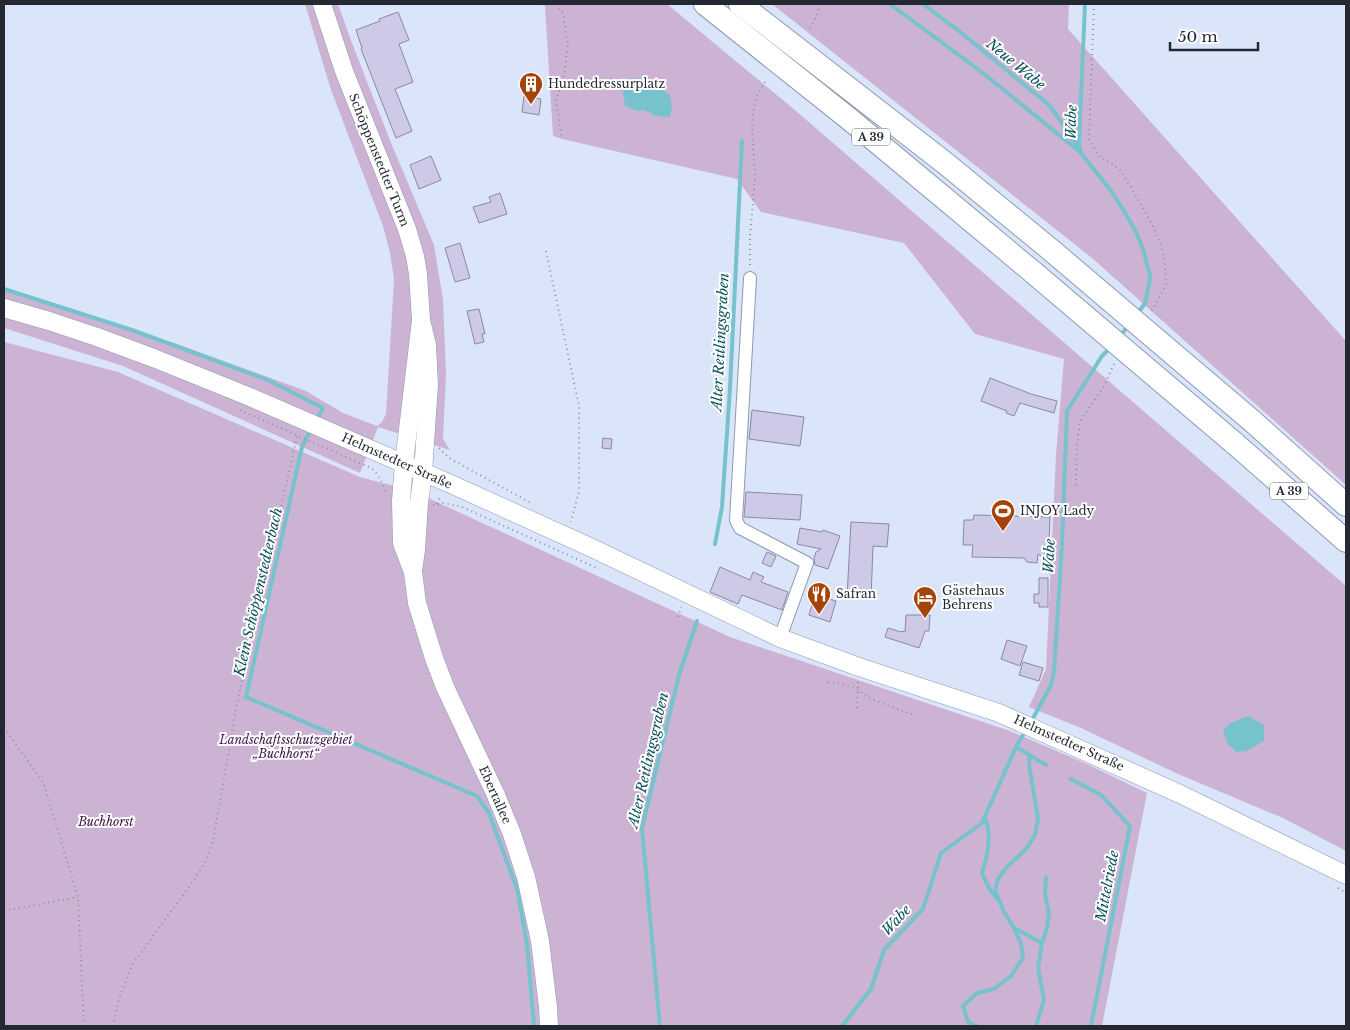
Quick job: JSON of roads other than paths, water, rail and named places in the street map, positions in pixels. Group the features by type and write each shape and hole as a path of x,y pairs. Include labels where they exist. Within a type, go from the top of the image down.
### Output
{"highway":[{"name":"A 39","path":"705,4 848,118 1034,273 1346,541"},
{"name":"A 39","path":"740,4 945,163 1051,250 1251,420 1346,505"}],"street":[{"name":"Schöppenstedter Turm","path":"322,4 344,71 407,229 415,256 421,320 427,345 429,385 423,472"},
{"path":"750,278 736,520 740,528 746,532 807,563 780,638"},
{"name":"Helmstedter Straße","path":"4,308 81,332 156,359 250,397 404,463 592,548 780,638 859,667 940,692 999,713 1098,756 1346,875"},
{"name":"Schöppenstedter Turm","path":"404,463 421,320"},
{"name":"Ebertallee","path":"404,463 416,550 413,572 417,603 445,687 495,793 512,834 526,877 540,941 548,1007 548,1026"},
{"name":"Ebertallee","path":"410,502 423,472"}],"waterway":[{"path":"890,4 983,73 1081,153"},
{"name":"Neue Wabe","path":"923,4 1049,105 1079,149"},
{"name":"Wabe","path":"1085,4 1079,143 1081,153 1124,211 1143,249 1150,275 1145,303 1138,313"},
{"name":"Alter Reitlingsgraben","path":"715,544 722,507 730,388 742,141"},
{"name":"Klein Schöppenstedterbach","path":"4,289 132,330 268,380 323,408 316,421"},
{"name":"Wabe","path":"1119,337 1129,325"},
{"name":"Wabe","path":"1031,722 1051,685 1054,671 1062,545 1067,411 1102,356 1110,348"},
{"name":"Klein Schöppenstedterbach","path":"311,429 302,447 246,697 477,796 489,813 517,889 527,944 534,1026"},
{"name":"Alter Reitlingsgraben","path":"660,1026 642,828 679,675 697,621"},
{"name":"Wabe","path":"842,1026 871,989 884,950 923,909 941,853 982,823 1016,747 1026,730"},
{"name":"Mittelriede","path":"1016,747 1046,765"},
{"path":"976,1026 968,1022 963,1006 977,993 994,989 1011,976 1023,958 1021,944 995,890 998,879 1006,868 1026,849 1035,835 1038,819 1029,764 1030,755"},
{"name":"Mittelriede","path":"1071,779 1101,795 1130,826 1091,1026"},
{"path":"985,817 988,845 982,873 997,899"},
{"path":"1042,943 1049,914 1045,893 1046,878"},
{"path":"1014,928 1042,943 1038,968 1044,1000 1036,1026"}],"place":[{"name":"Hundedressurplatz","path":"531,105"},
{"name":"INJOY Lady","path":"1003,532"},
{"name":"Safran","path":"819,615"},
{"name":"Gästehaus Behrens","path":"925,619"}],"park label":[{"name":"Landschaftsschutzgebiet „Buchhorst“","path":"286,747"},
{"name":"Buchhorst","path":"106,822"}]}
